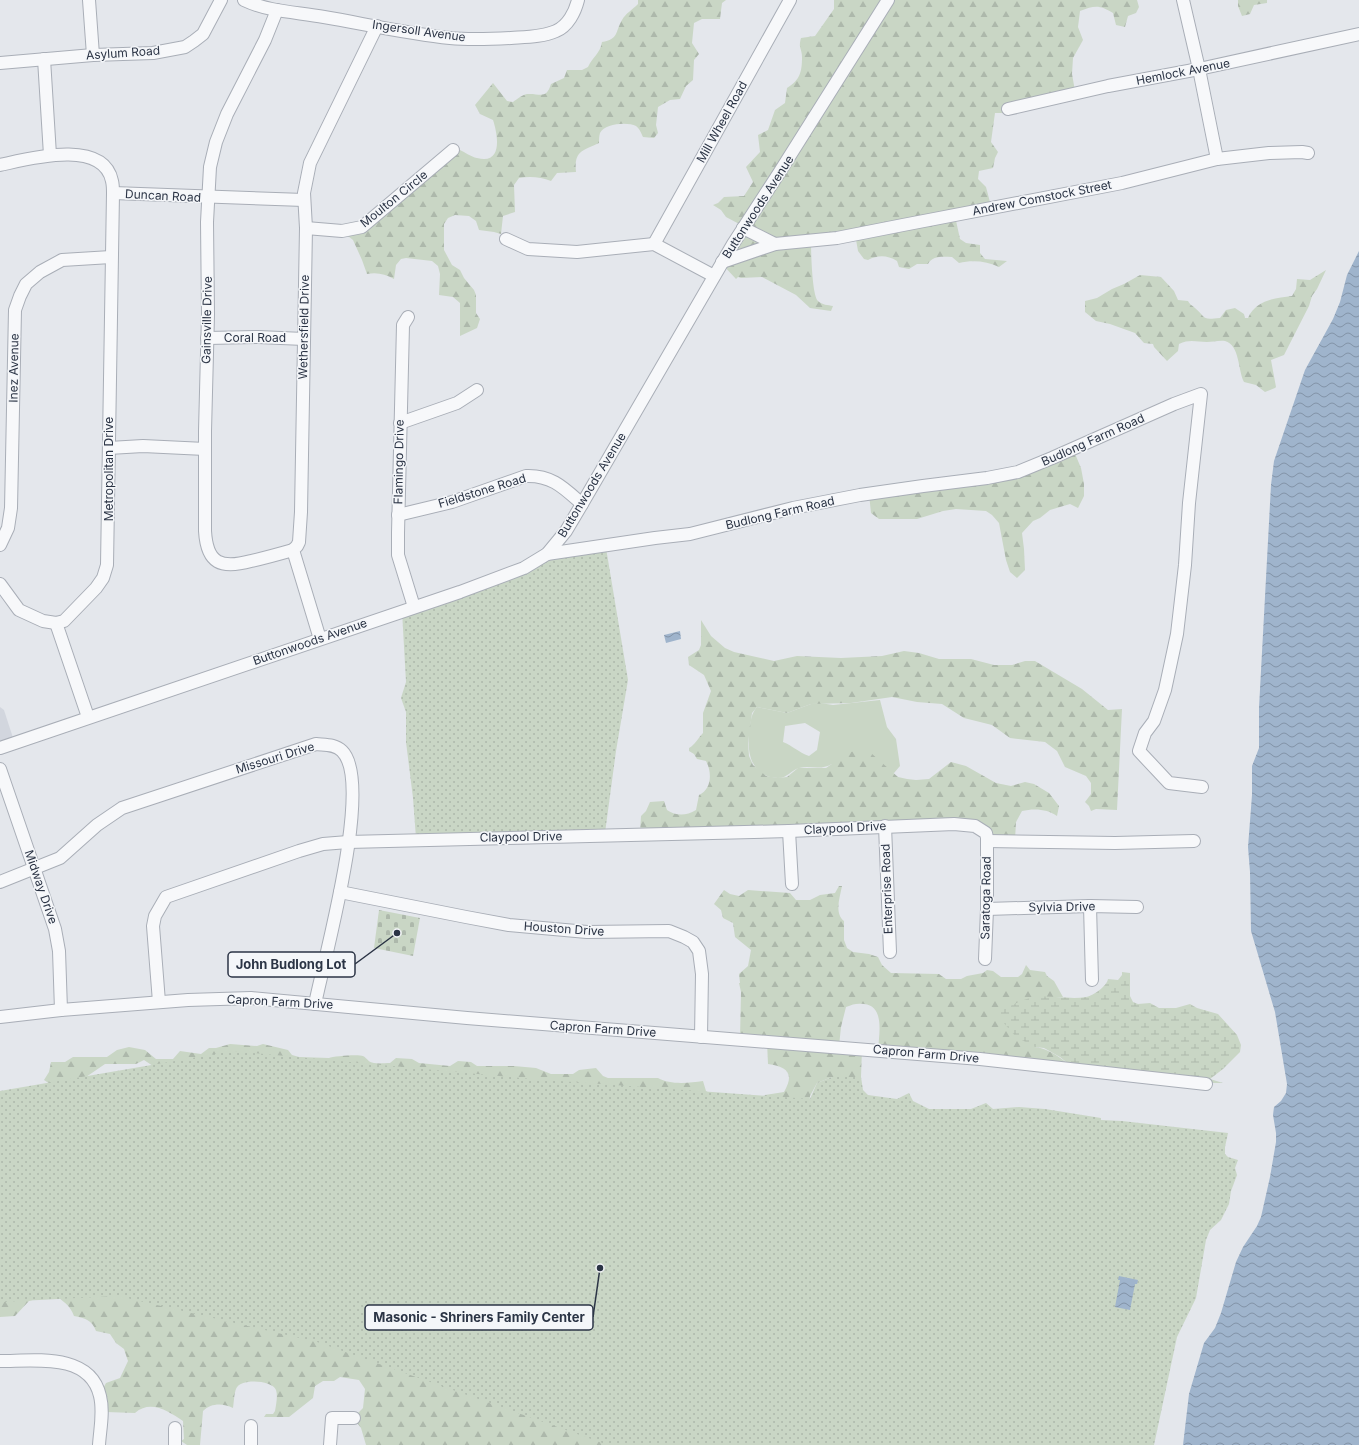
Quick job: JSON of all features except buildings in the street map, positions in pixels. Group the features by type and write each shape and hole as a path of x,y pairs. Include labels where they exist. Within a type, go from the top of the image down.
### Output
{"street":[{"path":"89,0 93,55"},
{"name":"Asylum Road","path":"0,63 93,55 153,53 185,46 203,34 221,0"},
{"name":"Ingersoll Avenue","path":"244,0 255,5 277,10 451,38 489,39 527,37 547,34 560,29 574,14 578,0"},
{"name":"Mill Wheel Road","path":"654,244 790,0"},
{"name":"Buttonwoods Avenue","path":"0,748 524,568 547,554 566,531 722,262 888,0"},
{"path":"1184,0 1200,69 1217,159"},
{"name":"Gainsville Drive","path":"277,10 265,40 231,104 218,134 211,162 208,198 205,531 206,544 212,557 220,563 226,565 236,565 294,550"},
{"name":"Wethersfield Drive","path":"294,550 299,542 301,512 306,228 304,200 306,182 310,163 377,26"},
{"name":"Hemlock Avenue","path":"1008,109 1108,86 1200,69 1359,34"},
{"path":"44,59 50,156"},
{"name":"Moulton Circle","path":"306,228 342,231 362,227 453,150"},
{"name":"Andrew Comstock Street","path":"722,262 775,244 837,238 1122,183 1217,159 1269,152 1308,153"},
{"name":"Duncan Road","path":"0,165 55,154 86,156 98,161 106,168 112,180 113,193 208,198 304,200"},
{"name":"Metropolitan Drive","path":"56,623 64,621 96,588 103,578 107,565 113,193"},
{"path":"743,228 775,244"},
{"path":"506,239 528,249 577,252 654,244 714,276"},
{"name":"Inez Avenue","path":"0,545 8,528 11,508 16,310 20,296 26,284 40,272 62,260 111,257"},
{"name":"Flamingo Drive","path":"408,317 403,325 398,555 414,607"},
{"name":"Coral Road","path":"207,338 258,337 304,339"},
{"path":"400,423 457,403 477,390"},
{"name":"Budlong Farm Road","path":"547,554 690,534 793,508 860,495 987,478 1018,472 1174,404 1201,394 1177,634 1165,690 1154,721 1145,733 1139,750 1169,783 1202,787"},
{"path":"109,448 143,446 205,449"},
{"name":"Fieldstone Road","path":"398,515 452,502 526,476 546,478 559,484 582,504"},
{"path":"294,550 320,639"},
{"path":"0,584 19,610 43,621 56,623 88,717"},
{"name":"Missouri Drive","path":"0,882 60,858 97,825 122,808 316,744 331,745 342,751 350,765 353,793 352,814 340,892 315,1004"},
{"name":"Midway Drive","path":"0,769 55,929 59,951 61,1010"},
{"name":"Claypool Drive","path":"159,1002 153,926 155,916 166,897 323,844 348,842 789,831 954,824 975,826 986,833 987,839"},
{"name":"Enterprise Road","path":"885,826 890,952"},
{"path":"789,831 792,884"},
{"path":"987,839 1115,843 1194,841"},
{"name":"Saratoga Road","path":"985,959 987,839"},
{"name":"Houston Drive","path":"340,892 509,924 587,932 669,931 684,937 693,942 698,950 702,974 701,1037"},
{"path":"1090,906 1092,980"},
{"name":"Sylvia Drive","path":"987,909 1090,906 1137,907"},
{"name":"Capron Farm Drive","path":"0,1017 61,1010 159,1002 251,998 467,1018 980,1059 1206,1084"},
{"path":"0,1361 53,1360 66,1362 78,1367 94,1382 100,1395 102,1411 99,1445"},
{"path":"330,1445 332,1418 354,1418"},
{"path":"251,1426 251,1445"},
{"path":"175,1445 176,1428"}],"shaded area":[{"path":"0,707 4,710 14,741 0,748"}],"green space":[{"path":"638,0 726,0 722,3 720,19 702,19 694,23 692,43 699,54 694,60 693,80 686,86 680,99 670,100 658,107 656,125 658,133 654,138 643,137 636,126 628,124 611,125 600,133 599,143 580,153 576,160 576,172 557,173 551,181 535,177 519,178 514,185 515,212 503,216 501,234 479,230 476,221 469,216 455,215 448,218 444,224 444,250 452,265 460,270 464,278 474,290 476,295 476,313 480,319 477,328 460,336 460,303 453,297 439,295 440,274 438,266 432,261 406,258 401,259 396,265 394,279 381,274 367,274 353,240 343,232 382,210 460,150 477,158 485,159 491,157 495,153 497,147 493,120 480,114 475,105 493,83 507,101 513,102 521,96 527,94 545,94 551,84 564,78 567,70 582,70 588,67 600,49 602,42 614,37 623,18 638,4"},
{"path":"834,0 1137,0 1139,7 1136,13 1128,16 1125,27 1116,25 1113,13 1104,8 1094,7 1080,11 1078,27 1083,40 1073,58 1072,74 1075,91 1013,105 1003,113 995,113 991,142 998,152 993,168 979,171 978,179 986,187 991,206 955,216 960,239 966,243 980,245 980,253 985,259 1007,261 999,267 990,263 959,263 952,257 942,257 933,259 928,264 917,264 909,269 899,267 897,261 886,257 875,257 868,260 864,259 858,251 855,234 811,241 814,291 818,301 825,305 833,306 831,311 810,308 796,295 762,277 738,277 736,279 722,264 743,226 726,217 721,210 713,205 718,203 724,197 744,196 753,182 746,167 760,152 758,135 768,130 775,110 785,103 787,88 795,82 801,71 801,38 815,36 834,9"},
{"path":"1238,0 1267,0 1267,3 1254,5 1250,14 1242,16 1238,6"},
{"path":"1326,270 1284,355 1271,360 1276,387 1265,392 1256,385 1244,382 1236,353 1230,343 1225,341 1183,342 1179,344 1178,351 1167,361 1153,344 1144,343 1135,333 1110,324 1096,321 1085,312 1085,301 1097,298 1140,275 1161,277 1174,291 1178,300 1188,301 1204,318 1220,318 1226,310 1235,308 1244,314 1245,318 1248,318 1256,307 1267,301 1292,296 1296,289 1297,279 1310,280"},
{"path":"1073,449 1081,468 1084,484 1084,496 1078,508 1070,504 1050,510 1040,518 1033,521 1022,533 1025,570 1017,578 1010,572 1006,560 999,523 986,511 956,509 943,511 917,519 879,519 871,513 869,494 981,479"},
{"path":"606,548 628,680 616,751 605,833 416,838 406,742 406,712 401,698 406,682 402,611 545,555 583,549"},
{"path":"701,620 711,636 725,648 734,652 774,661 797,656 841,658 882,656 904,651 919,653 939,659 971,659 994,665 1012,665 1025,661 1035,661 1082,689 1108,710 1122,709 1117,810 1096,809 1091,811 1085,802 1091,794 1091,783 1086,776 1065,767 1057,751 1045,742 1010,738 992,725 964,718 942,704 917,702 892,697 851,703 811,704 787,713 757,707 752,713 748,743 749,756 753,765 766,776 778,778 787,777 798,768 826,768 849,752 862,750 871,753 898,777 916,780 929,779 951,762 966,766 996,783 1011,786 1025,782 1034,784 1049,793 1059,806 1057,816 1041,810 1022,811 1016,822 1015,840 987,838 976,826 640,833 641,816 646,811 650,802 664,801 667,810 670,812 677,814 689,813 696,810 699,795 709,785 710,775 706,761 697,759 694,754 689,751 689,748 703,733 703,713 711,691 704,675 689,665 688,657 699,650 701,645"},
{"path":"880,700 887,727 896,739 900,766 894,773 832,764 819,768 799,768 784,777 778,778 769,777 761,773 756,768 752,762 750,754 749,730 752,717 757,707 787,713 811,704 820,703 833,705","holes":["805,723 820,732 817,750 809,756 783,742 785,726"]},
{"path":"839,886 842,886 838,909 841,918 844,921 844,940 847,948 853,952 878,957 882,965 891,973 939,974 946,979 961,979 967,976 983,973 987,970 993,971 1001,977 1018,977 1022,974 1026,965 1030,970 1045,972 1047,976 1054,981 1063,997 1031,998 1035,1047 1060,1057 1073,1068 878,1050 880,1029 878,1015 875,1010 871,1006 864,1004 855,1004 846,1007 841,1027 839,1046 862,1049 861,1077 832,1077 817,1083 810,1096 801,1223 872,1445 366,1445 361,1428 358,1424 334,1422 358,1413 363,1408 365,1389 359,1380 340,1377 334,1381 323,1381 315,1386 313,1398 289,1417 264,1417 266,1414 273,1414 275,1411 277,1400 276,1390 269,1384 263,1382 243,1383 236,1389 233,1408 225,1405 213,1405 203,1411 200,1445 187,1445 181,1441 184,1439 183,1421 160,1408 147,1407 135,1413 106,1412 101,1392 106,1383 120,1378 128,1361 124,1349 116,1343 110,1334 96,1331 88,1320 74,1316 68,1306 53,1294 29,1301 15,1316 0,1317 0,1120 159,1070 144,1060 136,1064 105,1064 67,1090 56,1088 44,1080 49,1072 51,1062 65,1062 73,1057 107,1057 117,1050 129,1047 145,1050 156,1059 173,1059 180,1051 201,1054 209,1048 216,1048 230,1044 257,1046 263,1044 288,1050 292,1055 299,1057 329,1058 361,1055 370,1062 376,1063 390,1063 396,1058 412,1059 419,1063 450,1066 458,1061 471,1062 477,1066 514,1066 536,1068 551,1074 573,1074 579,1070 596,1068 603,1076 608,1078 658,1078 668,1082 680,1083 703,1081 706,1091 714,1096 762,1101 765,1095 784,1092 789,1076 784,1069 768,1064 767,1042 740,1039 741,992 739,974 748,966 751,950 735,937 733,923 723,918 721,910 714,904 724,890 730,894 739,896 748,890 790,893 796,900 810,900 820,895 835,893"},
{"path":"379,910 420,918 413,956 374,948"},
{"path":"1122,972 1130,973 1130,996 1133,1002 1138,1004 1150,1003 1159,1008 1176,1008 1190,1004 1197,1008 1218,1014 1237,1035 1241,1045 1240,1052 1223,1069 1210,1079 1223,1083 1206,1083 1071,1066 1060,1057 1044,1048 1035,1047 1016,1037 1002,1021 1000,1012 1018,1002 1037,997 1086,997 1096,993 1102,988 1108,979 1118,980 1122,975"},
{"path":"233,1051 532,1079 810,1099 817,1083 832,1077 861,1077 863,1090 868,1095 897,1099 909,1093 913,1101 929,1109 971,1109 986,1103 993,1109 1019,1107 1045,1109 1101,1118 1101,1120 1228,1133 1225,1154 1228,1157 1238,1160 1235,1168 1237,1175 1231,1191 1229,1204 1221,1220 1210,1230 1206,1240 1196,1298 1177,1337 1154,1445 608,1445 317,1342 118,1296 0,1302 0,1091"}],"water":[{"path":"1359,251 1359,1445 1183,1445 1189,1394 1204,1343 1215,1328 1221,1313 1236,1262 1261,1217 1276,1142 1273,1115 1274,1107 1281,1101 1286,1093 1287,1084 1275,1012 1251,931 1248,847 1252,795 1252,766 1259,748 1259,708 1271,485 1274,461 1305,370 1333,319 1340,302 1347,275"},
{"path":"680,631 681,639 666,643 664,635"},
{"path":"1119,1276 1138,1280 1137,1284 1135,1284 1130,1310 1115,1307 1120,1280 1118,1280"}],"place":[{"name":"John Budlong Lot","path":"397,933"},
{"name":"Masonic - Shriners Family Center","path":"600,1268"}]}
